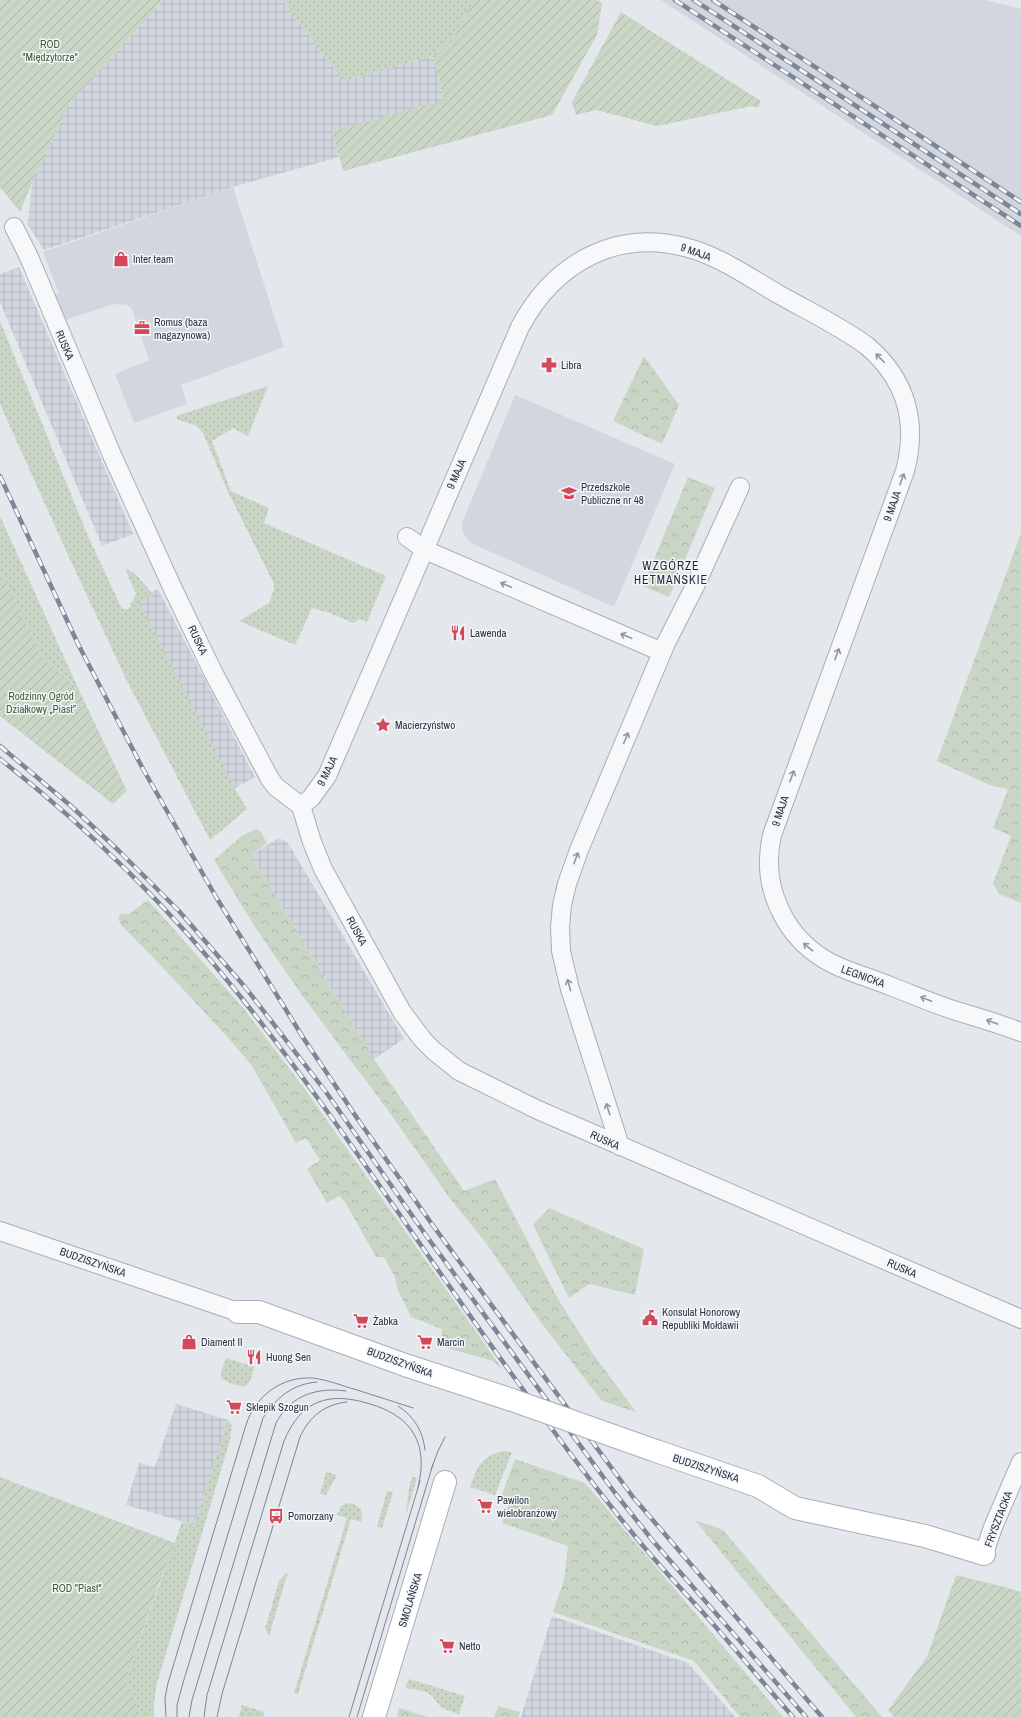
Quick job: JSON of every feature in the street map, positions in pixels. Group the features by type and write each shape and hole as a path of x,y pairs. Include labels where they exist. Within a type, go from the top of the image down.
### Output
{"street":[{"name":"RUSKA","path":"14,226 26,250 112,455 213,672 270,779 276,787 301,806 314,848 323,869 402,1012 423,1040 447,1062 471,1078 538,1110 1021,1319"},
{"name":"9 MAJA","path":"301,806 311,798 327,776 409,582 425,550 520,327 530,309 541,294 557,278 570,267 595,254 618,246 644,242 676,245 695,250 724,263 856,338 872,350 888,367 904,398 911,429 908,461 780,812 772,835 769,853"},
{"path":"620,1146 567,979 561,951 560,927 564,895 575,862 662,652 695,586 740,487"},
{"path":"407,537 425,550 662,652"},
{"name":"LEGNICKA","path":"769,853 770,881 778,908 791,930 802,942 819,956 847,970 963,1013 1021,1032"},
{"name":"BUDZISZYŃSKA","path":"0,1231 238,1312 259,1312 758,1486 795,1508 925,1536 984,1554"},
{"name":"FRYSZTACKA","path":"984,1554 993,1527 1021,1462"},
{"name":"SMOLAŃSKA","path":"374,1717 445,1482"}],"shaded area":[{"path":"164,0 282,0 343,81 433,56 444,100 332,131 339,157 233,187 44,250 28,225 32,183 71,101"},
{"path":"661,0 986,0 1021,9 1021,236"},
{"path":"233,187 284,347 181,385 187,404 134,423 115,374 149,360 132,309 126,304 118,305 117,303 65,320 55,295 59,293 43,252"},
{"path":"19,267 133,534 102,546 0,302 0,274"},
{"name":"Przedszkole Publiczne nr 48","path":"515,395 675,464 614,607 471,543 463,533 462,523"},
{"path":"158,589 255,777 230,791 221,782 130,603"},
{"path":"279,838 288,843 404,1039 374,1059 251,855"},
{"path":"176,1404 228,1420 194,1525 126,1505 139,1463 155,1467"},
{"path":"552,1616 688,1663 735,1717 521,1717"}],"green space":[{"name":"ROD \"Międzytorze\"","path":"0,0 164,0 71,101 32,183 20,212 0,187"},
{"path":"282,0 474,0 451,42 433,56 343,81"},
{"path":"474,0 597,0 602,3 597,35 552,115 343,171 332,131 444,100 433,56 451,42"},
{"path":"621,12 761,101 758,108 752,106 657,126 596,110 576,115 572,102"},
{"path":"0,321 88,536 122,609 129,609 136,594 125,568 135,574 154,595 140,603 234,787 247,809 210,840 128,683 67,553 0,404"},
{"path":"644,356 679,405 662,444 613,421"},
{"path":"268,386 248,436 233,428 212,441 231,491 269,508 264,523 386,576 367,622 360,619 353,623 330,613 312,608 295,645 239,621 269,603 274,589 274,584 228,492 203,433 195,425 178,420 176,416"},
{"path":"688,477 715,488 669,597 643,586"},
{"path":"0,516 78,688 43,657 0,570"},
{"path":"1021,533 1021,903 999,894 993,883 1011,836 993,828 1008,789 990,785 937,761"},
{"name":"Rodzinny Ogród Działkowy „Piast”","path":"0,570 43,657 78,688 127,791 113,804 0,716"},
{"path":"256,829 261,832 267,843 251,855 374,1059 464,1191 495,1179 558,1299 591,1351 636,1412 602,1401 539,1320 486,1243 448,1196 390,1113 301,994 255,927 214,860 242,836"},
{"path":"148,900 244,1009 304,1088 503,1370 493,1361 440,1346 442,1329 411,1317 397,1288 395,1277 384,1257 376,1257 345,1202 339,1196 327,1203 307,1169 320,1160 306,1138 296,1143 252,1066 232,1042 169,974 121,925 118,918 121,914 129,914"},
{"path":"549,1208 644,1249 635,1295 589,1284 569,1298 533,1225"},
{"path":"226,1358 255,1367 250,1381 246,1386 235,1385 222,1379 221,1372"},
{"path":"228,1420 232,1425 230,1440 157,1683 154,1702 154,1717 141,1717 126,1679 182,1522 194,1525"},
{"path":"502,1451 512,1452 495,1495 470,1487 478,1468 484,1460 495,1453"},
{"path":"515,1459 585,1483 783,1717 740,1717 694,1661 553,1612 564,1580 568,1546 502,1523 510,1500 501,1497"},
{"path":"326,1472 337,1475 326,1495 320,1494"},
{"name":"ROD \"Piast\"","path":"0,1477 175,1543 126,1679 141,1717 0,1717"},
{"path":"412,1477 417,1478 406,1515 409,1488"},
{"path":"387,1491 393,1492 382,1528 377,1527"},
{"path":"348,1503 354,1504 361,1509 361,1522 351,1519 298,1694 294,1693 347,1518 337,1515 341,1506"},
{"path":"695,1520 723,1530 882,1717 856,1717"},
{"path":"288,1572 269,1636 265,1629 279,1581"},
{"path":"956,1575 1021,1592 1021,1717 894,1717 888,1710 927,1657"},
{"path":"409,1679 465,1696 459,1714 443,1708 430,1694 424,1691 407,1689 406,1685"},
{"path":"242,1705 264,1712 264,1717 239,1717"},
{"path":"498,1706 520,1712 518,1717 494,1717"},
{"path":"399,1708 428,1717 397,1717"}],"tram line":[{"path":"166,1717 165,1698 168,1683 246,1425 256,1405 271,1390 281,1384 291,1380 313,1378 335,1383 413,1408"},
{"path":"177,1717 177,1705 183,1683 263,1418 273,1404 286,1393 308,1383 317,1382"},
{"path":"189,1717 192,1700 276,1423 282,1413 289,1406 306,1395 325,1390 346,1391"},
{"path":"204,1717 207,1695 284,1441 291,1427 299,1416 318,1402 329,1399 355,1400 385,1409 397,1416 407,1424 419,1445 421,1472 418,1487"},
{"path":"217,1717 222,1694 300,1437 308,1423 319,1413 339,1403 347,1402"},
{"path":"398,1406 409,1414 417,1425 420,1430 425,1450"},
{"path":"431,1470 445,1437"},
{"path":"357,1717 433,1464"},
{"path":"349,1717 420,1481"}],"railway":[{"path":"675,0 1021,226"},
{"path":"694,0 1021,214"},
{"path":"713,0 1021,202"},
{"path":"0,476 78,644 143,769 216,897 304,1039 359,1121 434,1227 633,1497 822,1717"},
{"path":"0,746 71,806 119,851 179,911 245,987 326,1092 425,1234 615,1493 653,1541 806,1717"},
{"path":"0,759 33,785 127,870 213,963 276,1042 310,1088 477,1326 593,1483 667,1574 707,1617 793,1717"}],"place":[{"name":"Inter team","path":"121,259"},
{"name":"Romus (baza magazynowa)","path":"142,328"},
{"name":"Libra","path":"549,365"},
{"name":"Przedszkole Publiczne nr 48","path":"569,493"},
{"name":"Lawenda","path":"458,633"},
{"name":"Macierzyństwo","path":"383,725"},
{"name":"Konsulat Honorowy Republiki Mołdawii","path":"650,1318"},
{"name":"Żabka","path":"361,1321"},
{"name":"Diament II","path":"189,1342"},
{"name":"Marcin","path":"425,1342"},
{"name":"Huong Sen","path":"254,1357"},
{"name":"Sklepik Szogun","path":"234,1407"},
{"name":"Pawilon wielobranżowy","path":"485,1506"},
{"name":"Pomorzany","path":"276,1516"},
{"name":"Netto","path":"447,1646"}],"district":[{"name":"WZGÓRZE HETMAŃSKIE","path":"671,573"}]}
